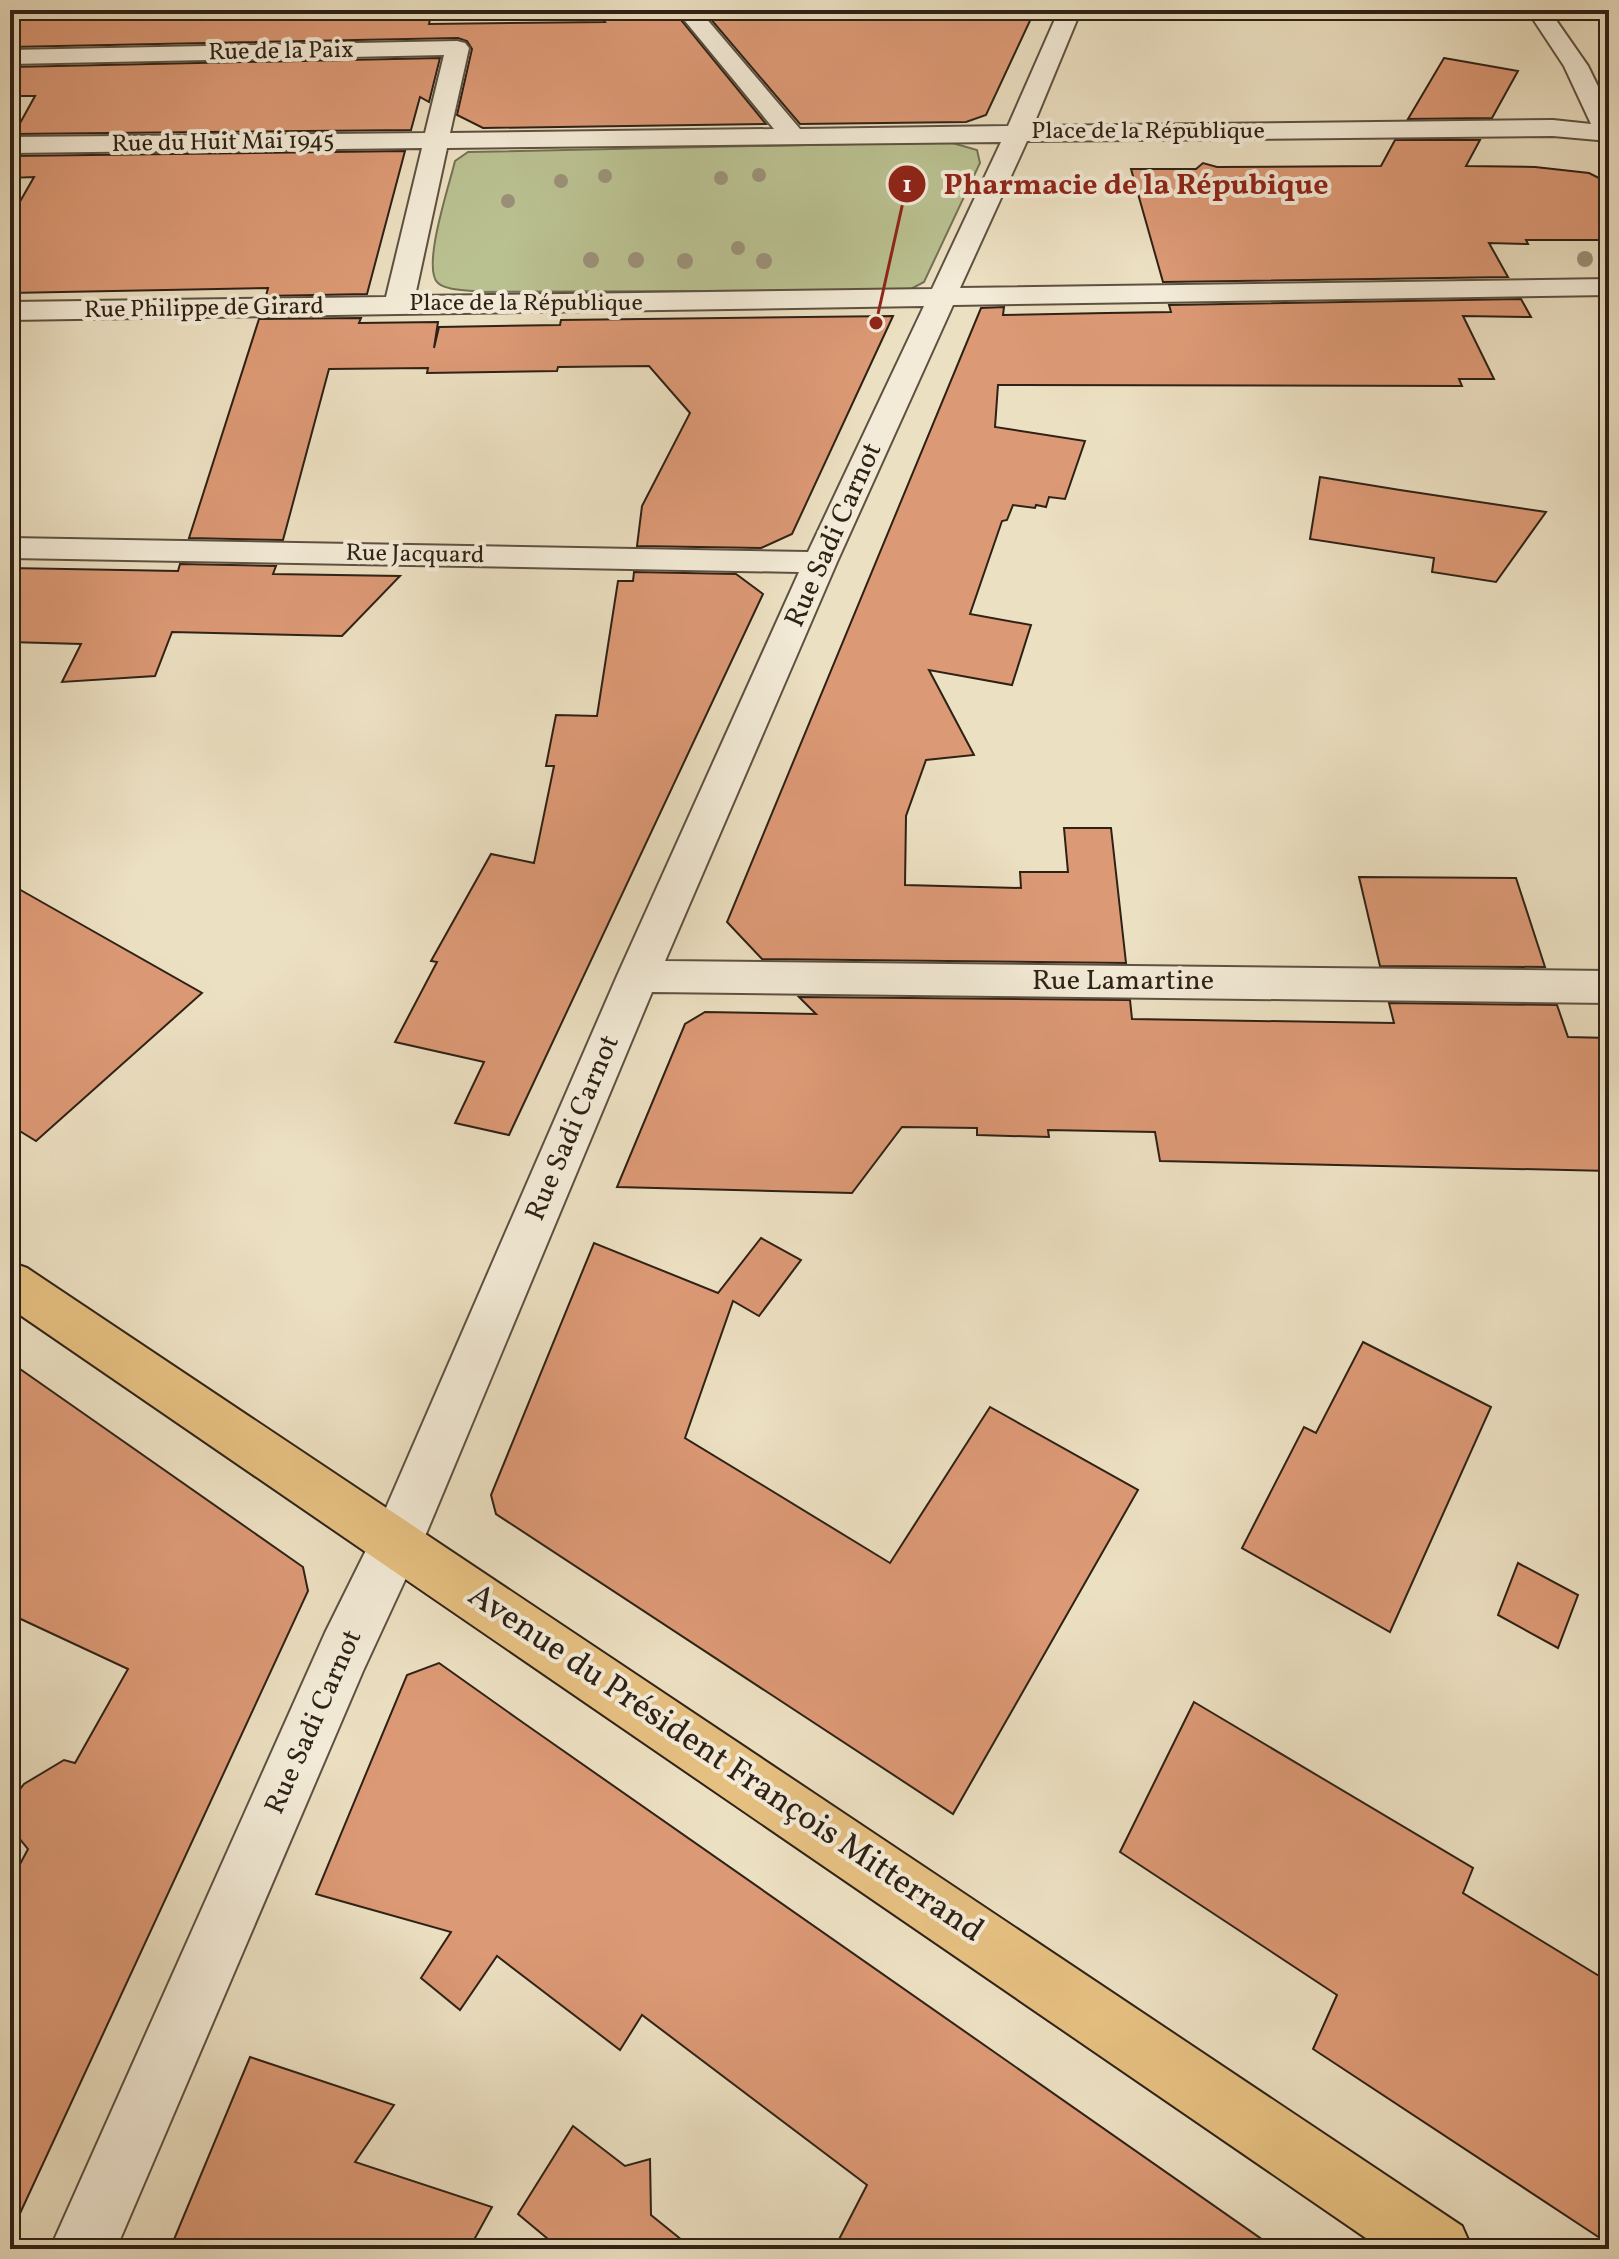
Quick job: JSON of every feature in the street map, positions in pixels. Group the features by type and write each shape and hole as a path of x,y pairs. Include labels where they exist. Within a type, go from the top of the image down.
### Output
{"main road":[{"name":"Avenue du Président François Mitterrand","path":"10,1282 1439,2249"}],"street":[{"path":"687,10 792,135"},
{"name":"Rue Sadi Carnot","path":"83,2249 344,1652 397,1541 638,976 820,562 1018,133 1070,10"},
{"path":"1538,10 1576,66 1608,133"},
{"name":"Rue de la Paix","path":"10,57 457,48 437,141"},
{"name":"Place de la République","path":"1608,133 1553,128 437,141 398,307 1609,287"},
{"name":"Rue du Huit Mai 1945","path":"10,145 437,141"},
{"name":"Rue Philippe de Girard","path":"10,311 398,307"},
{"name":"Rue Jacquard","path":"10,548 820,562"},
{"name":"Rue Lamartine","path":"638,976 1609,987"}],"green space":[{"path":"949,142 977,150 980,163 924,282 909,290 481,292 447,288 438,283 434,274 435,244 455,161 468,152"}],"building":[{"path":"10,10 432,10 429,24 605,22 596,10 673,10 766,124 483,128 457,115 472,49 467,41 458,38 10,47"},
{"path":"703,10 1035,10 986,115 966,122 800,124"},
{"path":"440,58 429,102 420,97 411,130 14,134 35,96 10,96 10,67"},
{"path":"1444,58 1518,71 1492,118 1408,119"},
{"path":"1395,140 1480,140 1466,166 1535,167 1589,173 1609,183 1609,240 1489,243 1508,277 1163,282 1131,169 1196,169 1203,163 1217,167 1381,166"},
{"path":"405,151 367,294 266,296 268,288 10,293 10,219 34,177 10,178 10,156"},
{"path":"1521,299 1531,317 1463,316 1494,379 1459,379 1462,386 998,385 995,427 1085,441 1065,499 1049,497 1046,507 1013,505 1007,520 1002,521 970,614 1031,625 1012,685 929,670 974,755 926,760 906,816 905,885 1021,888 1020,872 1068,872 1064,828 1111,828 1126,963 762,959 727,922 981,308 1004,307 1003,315 1171,312 1169,305"},
{"path":"893,316 792,534 761,548 637,546 642,506 690,413 649,366 427,373 428,368 329,369 283,540 189,538 259,319 361,318 359,323 438,322 434,348 439,327 560,325 561,320"},
{"path":"1320,477 1546,512 1496,582 1432,572 1434,558 1310,539"},
{"path":"180,564 276,566 273,574 400,576 342,636 172,632 155,676 62,682 81,644 10,642 10,568 178,571"},
{"path":"634,572 736,574 763,594 509,1135 455,1123 484,1062 395,1042 437,962 431,961 491,854 534,863 554,766 546,766 556,715 597,716 618,581 633,581"},
{"path":"1359,877 1516,878 1545,967 1380,966"},
{"path":"10,884 202,993 36,1141 10,1125"},
{"path":"799,997 1130,1000 1132,1019 1394,1023 1389,1003 1557,1005 1568,1037 1609,1038 1609,1171 1160,1161 1155,1132 1048,1130 1049,1137 977,1135 977,1128 902,1127 852,1193 617,1187 685,1024 705,1012 816,1014"},
{"path":"761,1238 801,1260 759,1316 733,1301 685,1438 890,1563 990,1407 1138,1490 953,1814 496,1514 491,1495 594,1243 718,1293"},
{"path":"1363,1342 1491,1407 1390,1632 1242,1548 1304,1427 1316,1433"},
{"path":"10,1362 303,1567 308,1591 10,2235 10,1883 28,1849 10,1827 10,1809 24,1784 64,1760 75,1763 128,1669 10,1614"},
{"path":"1518,1563 1578,1595 1558,1648 1498,1615"},
{"path":"439,1663 1276,2249 834,2249 867,2185 642,2015 620,2050 497,1956 460,2010 421,1978 451,1932 316,1894 407,1675"},
{"path":"1194,1702 1473,1868 1463,1893 1609,1982 1609,2244 1313,2049 1337,1995 1120,1852"},
{"path":"250,2057 394,2105 355,2162 492,2207 469,2249 170,2249"},
{"path":"573,2126 625,2166 650,2159 651,2215 693,2249 560,2249 518,2214"}],"place":[{"name":"Pharmacie de la Répubique","path":"876,323"}]}
